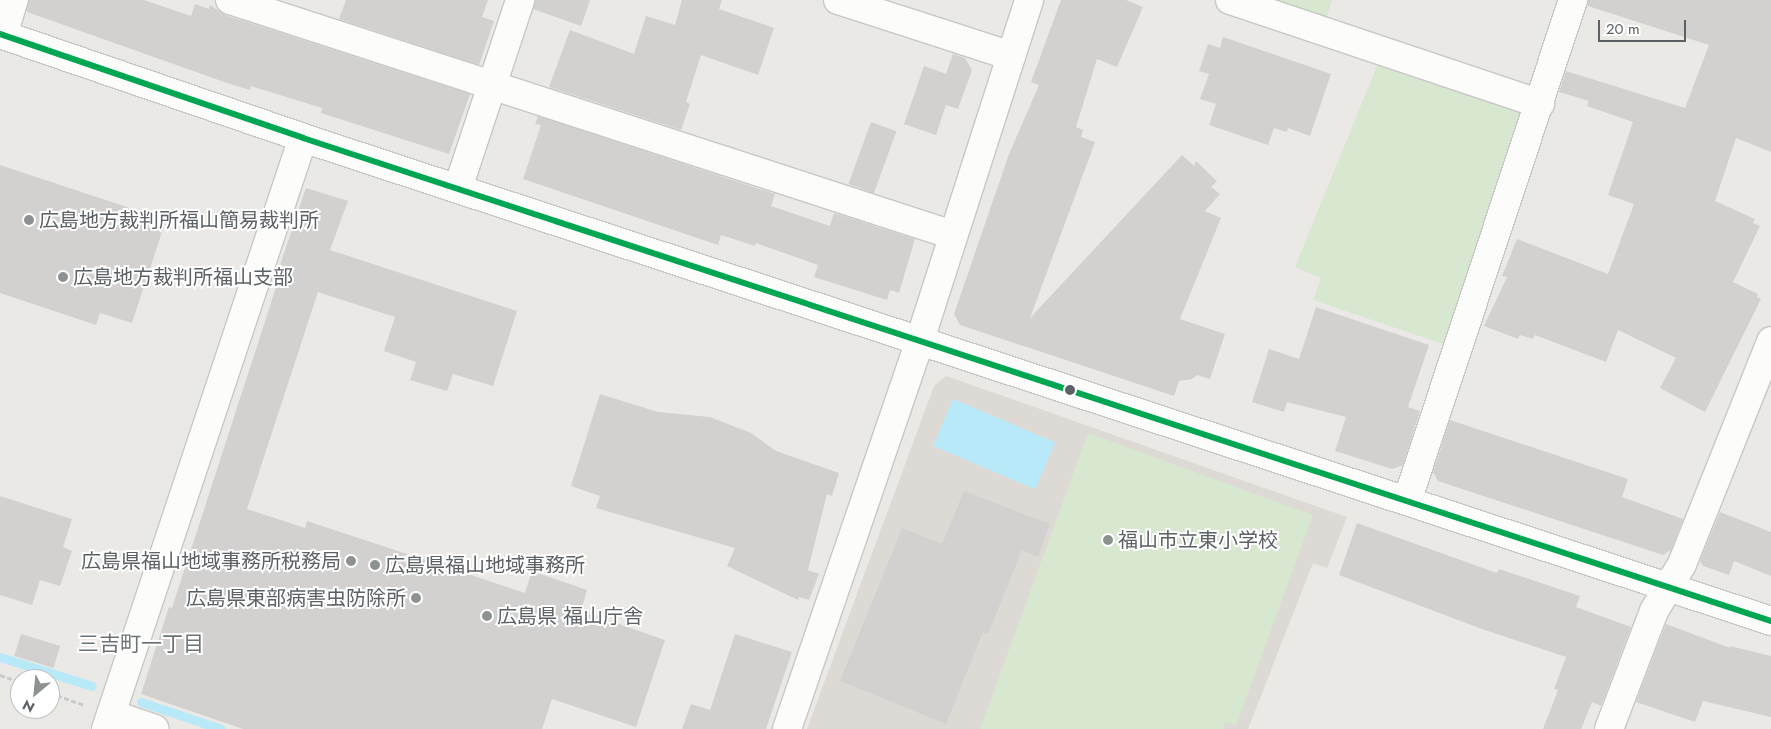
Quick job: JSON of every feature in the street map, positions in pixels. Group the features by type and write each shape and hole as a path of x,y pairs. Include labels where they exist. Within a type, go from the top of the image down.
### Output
{"street":[{"path":"14,0 1,35 303,138 1771,621"},
{"path":"230,0 953,235"},
{"path":"458,188 520,0"},
{"path":"838,0 1011,56"},
{"path":"787,729 920,340 1029,0"},
{"path":"1230,0 1540,104"},
{"path":"1407,501 1573,0"},
{"path":"155,729 109,722 303,138"},
{"path":"1609,729 1654,610 1682,564 1771,341"}],"path":[{"path":"60,698 109,722"}],"shaded area":[{"name":"福山市立東小学校","path":"946,376 1347,517 1327,568 1313,563 1248,729 807,729 934,386"}],"green space":[{"path":"1276,0 1332,0 1327,17"},
{"path":"1379,61 1518,107 1521,115 1443,344 1313,300 1321,278 1295,267"},
{"path":"1088,433 1313,515 1236,726 1225,722 1223,729 980,729"}],"water":[{"path":"953,399 1055,442 1035,489 933,446"}],"building":[{"path":"29,0 144,0 191,16 195,4 209,9 210,5 225,15 470,94 449,154 321,113 322,108 251,86 250,90 227,83 27,12"},
{"path":"346,0 488,0 482,17 494,21 479,65 339,19"},
{"path":"535,0 590,0 581,26 533,9"},
{"path":"682,0 722,0 719,9 774,28 758,75 701,55 686,102 690,104 681,130 549,87 570,30 634,54 646,16 675,25"},
{"path":"1061,0 1126,0 1143,7 1117,67 1097,59 1076,127 1083,130 1081,137 1095,142 1030,318 1182,155 1194,166 1196,161 1217,181 1211,187 1220,194 1205,211 1221,218 1180,319 1225,334 1210,379 1197,375 1192,379 1179,381 1174,396 960,325 954,314 1009,154 1039,85 1031,82"},
{"path":"1588,0 1771,0 1771,152 1736,138 1715,201 1755,219 1753,223 1760,226 1733,282 1758,294 1757,297 1761,299 1705,412 1660,388 1676,358 1618,330 1606,362 1535,335 1533,339 1520,335 1518,339 1484,326 1507,277 1502,276 1517,239 1608,274 1634,204 1608,195 1633,122 1587,106 1589,101 1559,92 1566,71 1685,108 1709,45 1588,6"},
{"path":"1223,37 1331,74 1310,136 1288,128 1287,132 1274,128 1268,145 1209,125 1216,104 1200,99 1209,74 1199,71 1208,44 1220,48"},
{"path":"953,54 965,58 972,70 958,109 946,105 936,135 904,124 924,66 946,74"},
{"path":"538,116 775,194 771,206 830,226 834,213 915,239 899,293 890,290 887,300 814,277 818,265 756,243 755,246 721,235 718,245 523,179 541,125 535,124"},
{"path":"871,122 896,131 874,193 848,184"},
{"path":"0,165 166,220 132,323 100,313 96,325 0,293"},
{"path":"306,188 348,201 330,250 517,311 493,386 453,374 447,391 410,380 416,362 384,351 395,317 318,292 247,509 305,528 307,521 525,593 532,571 587,590 581,611 665,640 636,727 552,699 542,729 243,729 141,694 169,607 172,608 283,266 280,265"},
{"path":"1316,307 1429,345 1408,407 1420,411 1403,465 1392,469 1335,451 1346,417 1287,402 1284,412 1252,402 1269,349 1299,359"},
{"path":"600,394 658,412 710,417 751,433 776,451 839,473 832,496 827,494 808,570 819,574 809,600 799,597 798,600 727,566 735,548 596,508 600,496 571,486"},
{"path":"1450,420 1628,479 1622,497 1683,519 1671,550 1663,555 1438,481 1433,472"},
{"path":"964,491 1050,524 1038,557 1022,550 988,634 983,632 946,724 840,681 902,528 942,544"},
{"path":"0,496 72,519 63,547 72,551 60,586 40,580 32,605 0,595"},
{"path":"1720,512 1771,532 1771,576 1734,561 1729,575 1703,566 1700,561"},
{"path":"1357,523 1497,573 1499,569 1580,596 1576,607 1631,627 1601,706 1592,702 1581,729 1543,729 1558,690 1554,689 1566,657 1479,628 1339,575"},
{"path":"1666,624 1730,648 1730,646 1771,656 1771,717 1703,701 1695,722 1636,702"},
{"path":"21,634 60,646 53,668 14,656"},
{"path":"735,634 792,652 766,729 682,729 691,704 710,710"}],"waterway":[{"path":"0,657 92,686"},
{"path":"141,702 221,729"}],"transit line":[{"path":"0,34 303,138 1771,621"}],"place":[{"name":"広島地方裁判所福山簡易裁判所","path":"29,220"},
{"name":"広島地方裁判所福山支部","path":"63,277"},
{"name":"福山市立東小学校","path":"1108,540"},
{"name":"広島県福山地域事務所税務局","path":"351,561"},
{"name":"広島県福山地域事務所","path":"375,565"},
{"name":"広島県東部病害虫防除所","path":"416,598"},
{"name":"広島県 福山庁舎","path":"487,616"}],"district":[{"name":"三吉町一丁目","path":"141,644"}]}
